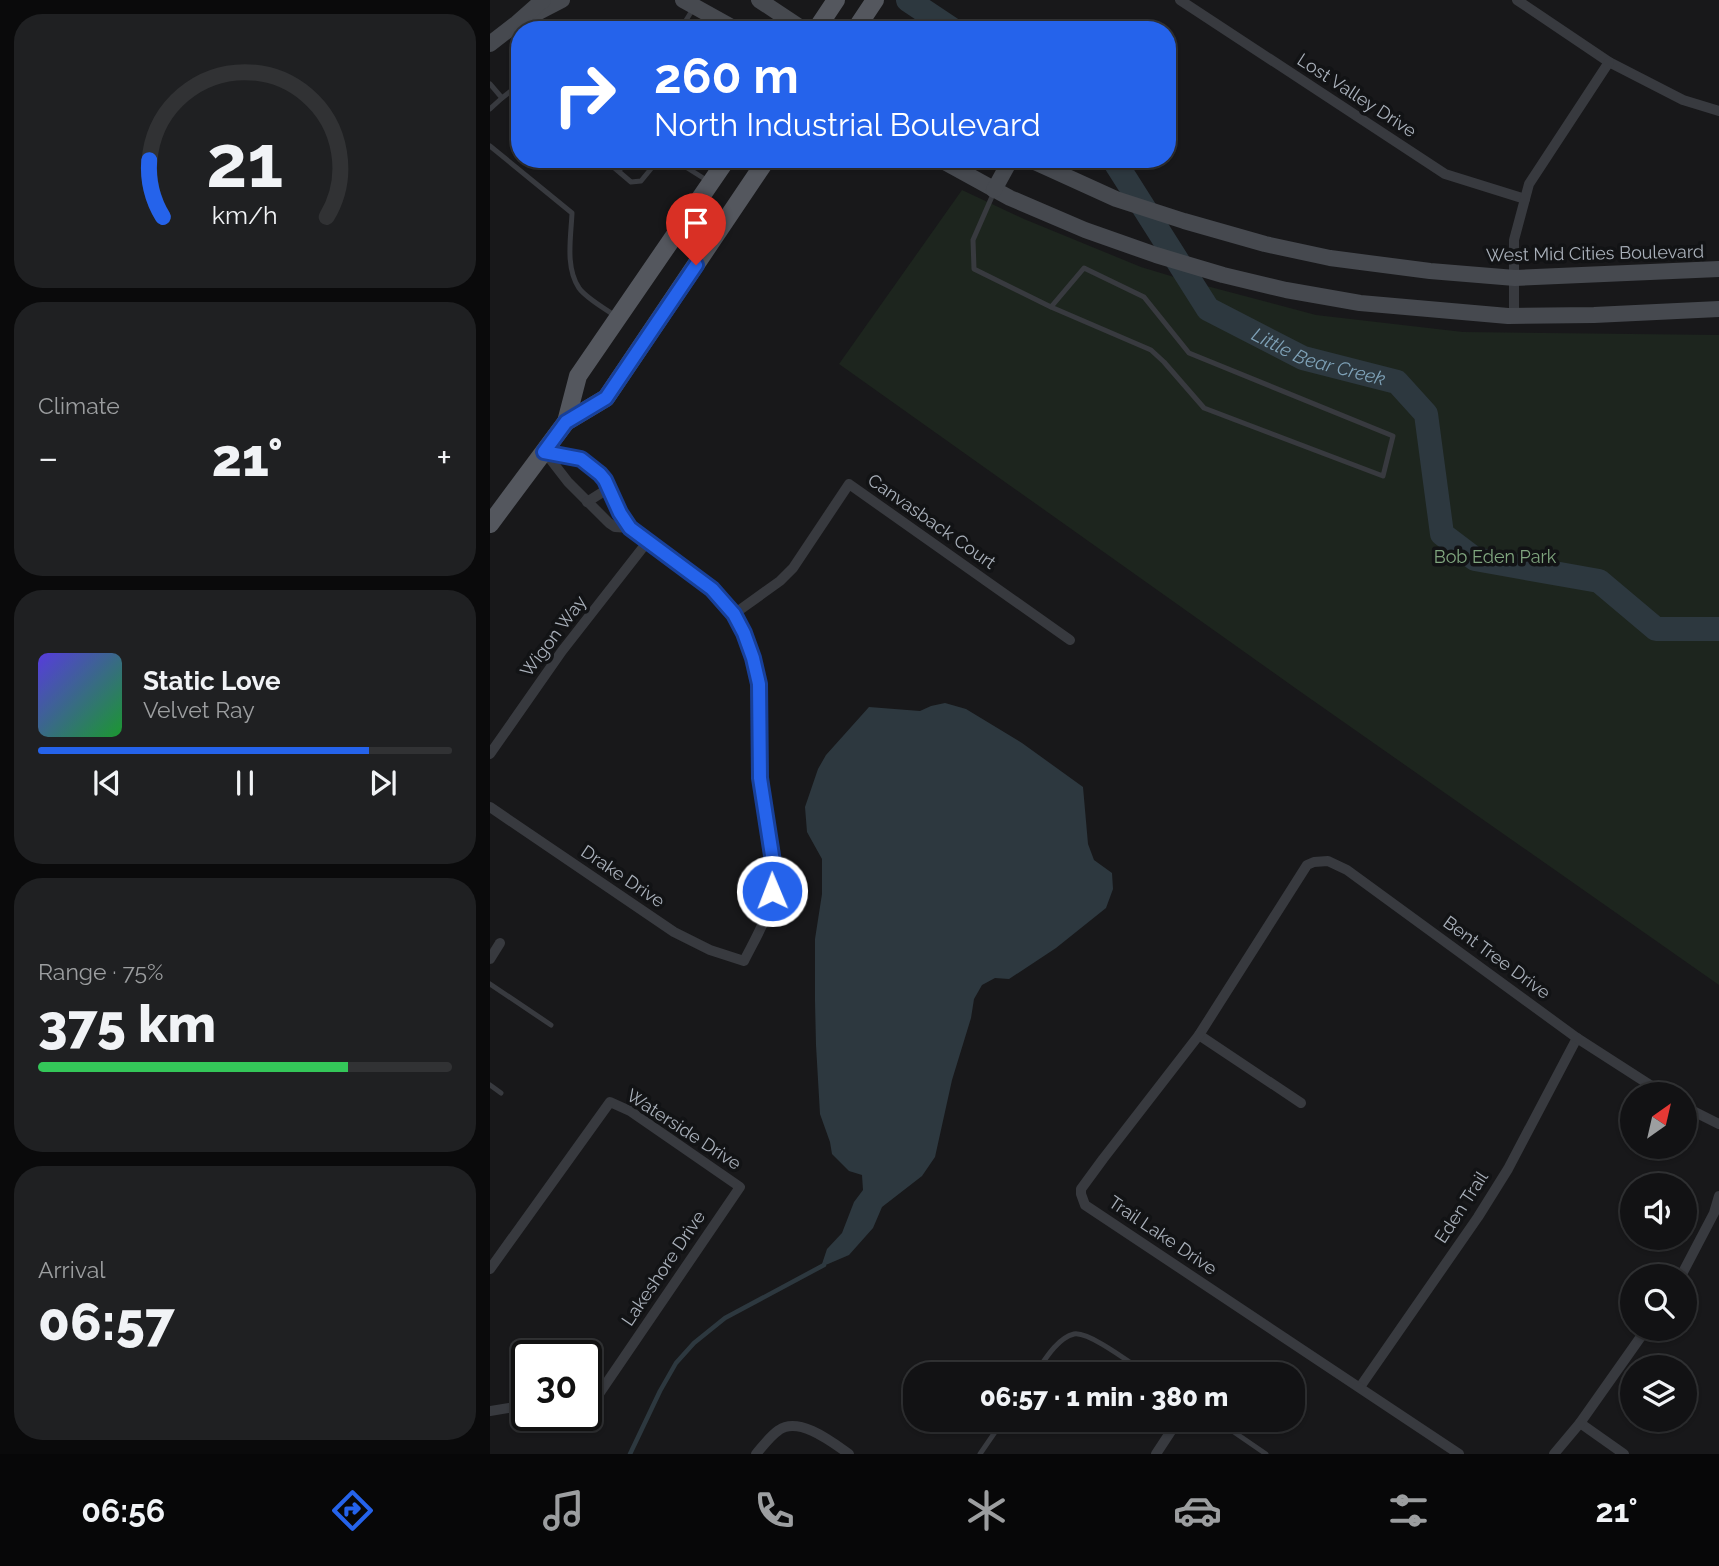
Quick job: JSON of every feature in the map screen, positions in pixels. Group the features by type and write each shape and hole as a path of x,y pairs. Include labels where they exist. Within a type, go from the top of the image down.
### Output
{"main road":[{"path":"518,21 526,0"},
{"path":"519,21 543,0"},
{"path":"521,21 562,0"},
{"path":"759,0 790,21"},
{"path":"822,21 836,0"},
{"path":"861,21 875,0"},
{"path":"689,3 721,21"},
{"path":"490,44 511,28"},
{"path":"490,524 566,422 578,376 721,168"},
{"path":"566,422 606,398 761,168"},
{"path":"955,168 1010,198 1085,230 1156,255 1286,290 1360,303 1514,317 1719,309"},
{"path":"994,190 1006,168"},
{"name":"West Mid Cities Boulevard","path":"1048,168 1116,199 1251,240 1330,258 1430,271 1515,278 1719,269"}],"street":[{"name":"Lost Valley Drive","path":"1180,0 1446,174 1525,199"},
{"path":"1517,0 1609,62 1683,100 1719,111"},
{"path":"1514,317 1514,240 1529,184 1609,62"},
{"path":"544,452 581,459 600,474 630,528 703,581 734,614"},
{"path":"544,452 568,482 609,523 615,527 630,528"},
{"name":"Canvasback Court","path":"734,614 793,568 849,484 1070,640"},
{"path":"587,502 610,488"},
{"name":"Wigon Way","path":"490,754 569,642 648,541"},
{"name":"Drake Drive","path":"490,807 674,932 710,950 744,961 768,911 773,871 760,778 759,684 749,645 734,614"},
{"name":"Bent Tree Drive","path":"1307,865 1328,861 1346,870 1577,1038 1645,1082"},
{"name":"Trail Lake Drive","path":"1307,865 1199,1035 1102,1159 1081,1189 1081,1194 1085,1205 1459,1454"},
{"path":"490,959 500,943"},
{"path":"1199,1035 1301,1103"},
{"name":"Eden Trail","path":"1360,1387 1478,1217 1577,1038"},
{"name":"Waterside Drive","path":"490,1269 610,1102 630,1111 740,1186"},
{"path":"1698,1114 1719,1124"},
{"name":"Lakeshore Drive","path":"602,1390 740,1186"},
{"path":"1687,1264 1714,1213 1719,1196"},
{"path":"1554,1454 1580,1423 1638,1341"},
{"path":"490,1411 511,1408"},
{"path":"1580,1423 1625,1454"},
{"path":"756,1454 781,1428 792,1425 808,1429 849,1454"},
{"path":"1156,1454 1170,1432"}],"lane":[{"path":"683,21 689,3"},
{"path":"490,84 502,98"},
{"path":"490,109 511,92"},
{"path":"490,146 511,163"},
{"path":"517,168 572,213 572,272 580,290 618,318"},
{"path":"615,168 631,181 641,181 652,168"},
{"path":"687,168 710,183"},
{"path":"994,190 973,240 974,269 1051,307 1150,350 1205,408 1383,476 1393,436 1189,353 1144,297 1084,268 1051,307"},
{"path":"490,984 551,1025"},
{"path":"490,1085 501,1093"},
{"path":"1044,1362 1058,1343 1073,1334 1081,1334 1129,1362"},
{"path":"979,1454 995,1432"},
{"path":"1234,1432 1266,1454"}],"green space":[{"name":"Bob Eden Park","path":"962,190 1024,219 1141,267 1316,315 1463,332 1719,335 1719,985 839,364"}],"shaded area":[{"path":"945,703 966,709 1022,743 1083,787 1088,844 1094,860 1112,873 1113,889 1106,908 1056,948 1009,979 995,978 982,985 974,999 935,1157 922,1176 882,1207 873,1228 849,1255 821,1267 827,1249 842,1233 854,1202 863,1190 862,1175 849,1171 832,1154 820,1114 815,939 822,894 822,859 807,832 805,807 818,769 826,755 869,707 920,711"}],"waterway":[{"name":"Little Bear Creek","path":"908,0 940,21"},
{"name":"Little Bear Creek","path":"1119,168 1208,309 1303,358 1397,382 1426,414 1442,534 1475,559 1599,581 1656,629 1719,629"},
{"path":"630,1454 676,1363 694,1343 725,1318 824,1265"}],"route":[{"path":"696,265 606,398 566,422 544,452 581,459 600,474 630,528 712,589 734,614 744,633 759,684 759,764 773,862 772,891"}]}
